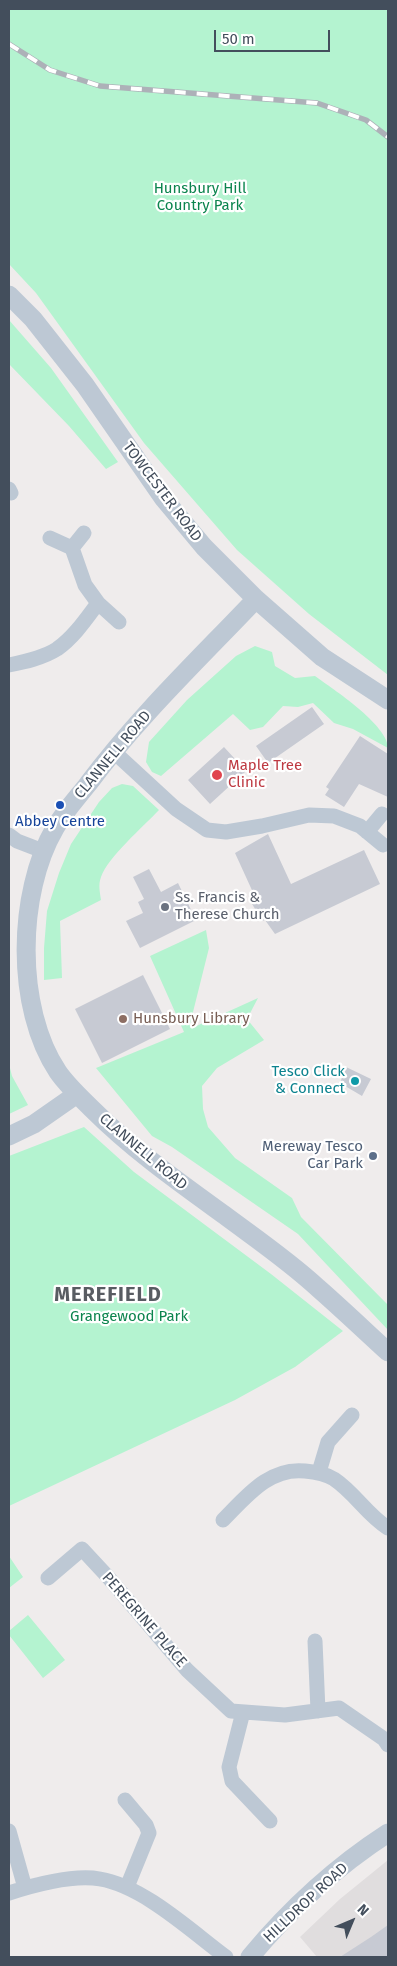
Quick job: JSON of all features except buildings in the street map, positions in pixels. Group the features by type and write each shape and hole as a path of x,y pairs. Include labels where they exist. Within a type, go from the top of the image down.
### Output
{"street":[{"name":"TOWCESTER ROAD","path":"9,295 33,319 85,385 164,499 204,547 256,599 322,656 388,700"},
{"path":"72,548 84,533"},
{"path":"50,538 72,548 85,585 98,603 119,622"},
{"name":"CLANNELL ROAD","path":"256,599 113,751 56,826 43,851 32,888 26,940 30,993 41,1042 58,1072 77,1094 118,1135 165,1173 228,1218 316,1286 388,1352"},
{"path":"9,665 31,660 56,649 77,630 98,603"},
{"path":"113,751 176,809 207,830 226,832 309,815 334,816 360,826 383,845"},
{"path":"367,832 382,814"},
{"path":"9,835 17,841 43,851"},
{"path":"9,1136 34,1124 77,1094"},
{"path":"319,1472 328,1442 352,1415"},
{"path":"223,1520 260,1484 270,1477 286,1471 319,1472 334,1479 378,1522 388,1528"},
{"name":"PEREGRINE PLACE","path":"48,1578 82,1550 108,1577 187,1670 231,1712 286,1715 338,1708 387,1740"},
{"path":"315,1641 318,1711"},
{"path":"243,1712 229,1767 232,1781 270,1821"},
{"path":"125,1800 146,1825 149,1833 127,1887"},
{"path":"9,1831 25,1888"},
{"name":"HILLDROP ROAD","path":"250,1957 283,1921 326,1881 388,1833"},
{"path":"9,1893 25,1888 87,1878 100,1879 127,1887 146,1898 226,1957"}],"shaded area":[{"path":"388,1860 388,1957 317,1957 300,1937 340,1899"}],"green space":[{"name":"Hunsbury Hill Country Park","path":"9,9 388,9 388,675 309,614 237,550 144,443 36,293 9,264"},
{"path":"9,320 51,368 118,462 106,469 69,426 9,364"},
{"path":"255,646 272,652 275,666 295,678 315,676 346,698 379,729 386,739 388,748 353,729 334,723 313,703 298,707 283,706 263,727 250,730 233,714 161,776 152,772 146,762 149,742 187,700 236,656"},
{"path":"122,784 133,786 159,810 118,851 105,869 100,883 101,900 60,921 62,978 44,980 47,911 59,873 71,844 99,802 112,788"},
{"path":"206,930 209,948 190,1024 192,1028 258,998 247,1019 264,1040 217,1068 202,1086 203,1109 208,1127 235,1158 292,1198 301,1217 388,1305 388,1330 298,1234 172,1147 152,1136 96,1068 184,1032 150,956"},
{"path":"9,1064 12,1076 28,1105 9,1114"},
{"name":"Grangewood Park","path":"84,1127 134,1172 271,1274 343,1331 295,1367 235,1400 9,1506 9,1156"},
{"path":"9,1556 23,1577 9,1588"},
{"path":"28,1615 65,1660 43,1678 9,1635 9,1631"}],"railway":[{"path":"9,44 50,70 100,86 317,103 366,120 388,137"}],"place":[{"name":"Maple Tree Clinic","path":"217,775"},
{"name":"Abbey Centre","path":"60,805"},
{"name":"Ss. Francis & Therese Church","path":"165,907"},
{"name":"Hunsbury Library","path":"123,1019"},
{"name":"Tesco Click & Connect","path":"355,1081"},
{"name":"Mereway Tesco Car Park","path":"373,1156"}],"district":[{"name":"MEREFIELD","path":"108,1295"}]}
